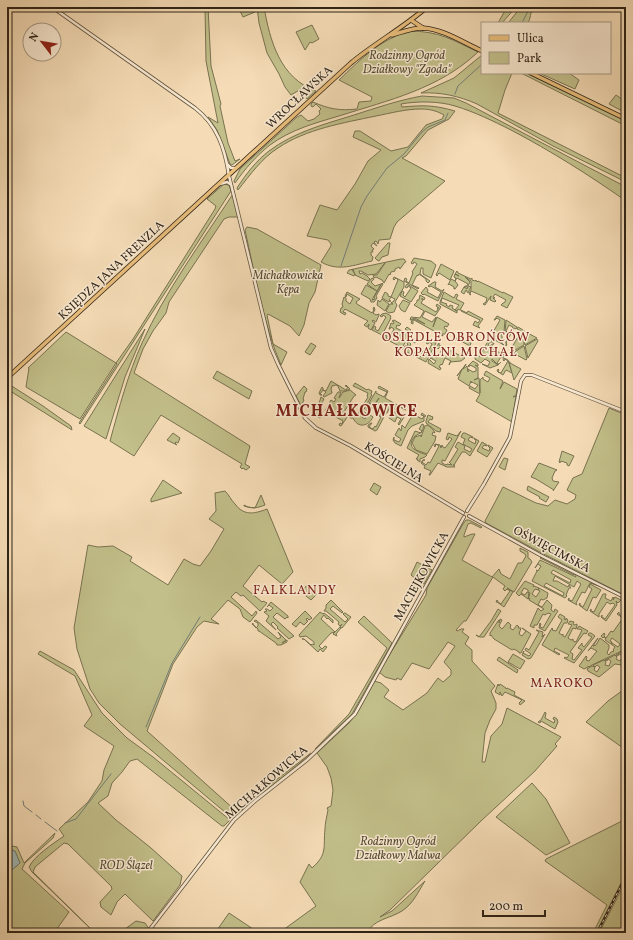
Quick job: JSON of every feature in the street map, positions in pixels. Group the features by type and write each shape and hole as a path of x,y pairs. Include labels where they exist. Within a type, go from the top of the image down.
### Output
{"main road":[{"name":"WROCŁAWSKA","path":"229,176 351,63 427,7"},
{"path":"418,27 419,14"},
{"path":"411,20 412,26 440,32 481,51"},
{"path":"385,37 418,27"},
{"path":"533,74 626,119"},
{"name":"KSIĘDZA JANA FRENZLA","path":"7,378 229,176"}],"street":[{"path":"52,7 201,113 218,135 227,163 232,186"},
{"path":"227,163 231,168 238,167"},
{"path":"219,185 227,182 232,186"},
{"name":"KOŚCIELNA","path":"232,186 271,348 307,420 316,428 346,443 463,513"},
{"path":"467,511 469,516 466,518 464,517 463,513 467,511 509,441 512,433 521,380 525,375 532,375 626,412"},
{"name":"OŚWIĘCIMSKA","path":"469,516 545,558 626,598"},
{"name":"MACIEJKOWICKA","path":"394,644 464,517"},
{"name":"MICHAŁKOWICKA","path":"147,933 234,820 255,801 307,760 351,718 360,707 394,644"}],"green space":[{"path":"205,7 208,7 211,66 221,104 220,106 228,143 235,161 240,159 232,165 230,164 217,130 208,117 218,123 206,61"},
{"path":"238,7 253,7 255,12 243,17"},
{"path":"257,7 264,7 266,20 274,45 285,68 304,85 316,91 307,99 301,89 291,95 285,87 267,53 259,23"},
{"path":"507,7 516,7 503,22 499,22"},
{"path":"521,7 533,7 528,22 509,22"},
{"path":"312,25 319,39 312,43 310,42 305,50 296,32"},
{"name":"Rodzinny Ogród Działkowy \"Zgoda\"","path":"409,31 437,34 478,52 463,65 447,75 413,92 312,124 286,135 270,145 260,154 235,183 234,181 240,169 297,117 301,115 308,121 314,119 320,114 319,111 321,109 316,104 313,107 311,106 313,102 329,108 345,110 357,109 359,102 371,101 372,97 339,80 363,57 379,45"},
{"path":"481,56 481,74 512,74 498,113 626,178 626,182 553,146 477,104 450,95 421,93 454,78"},
{"path":"523,74 528,74 626,121 626,126"},
{"path":"541,74 570,74 579,80 575,89"},
{"path":"616,95 626,102 626,113 609,104"},
{"path":"422,96 454,98 466,103 626,187 626,201 541,146 511,130 462,108 449,104 428,102 401,104 402,107 429,106 455,111 449,119 428,130 406,156 402,158 445,181 397,222 390,239 379,240 378,244 375,241 374,242 377,246 373,243 371,246 374,249 372,250 373,252 371,252 373,257 372,261 346,267 334,267 328,265 321,262 331,244 328,240 307,236 320,205 337,210 355,184 368,161 381,150 353,137 355,131 360,131 391,151 408,147 426,125 442,119 444,115 433,110 404,110 313,131 289,141 272,152 256,167 238,190 237,188 244,178 260,159 279,144 310,129 396,102"},
{"path":"224,184 229,185 231,191 80,424 79,423 117,364 116,363 133,339 215,209 216,206 207,199"},
{"path":"233,194 238,217 229,217 224,219 169,302 166,313 153,331 143,349 134,373 250,446 245,464 250,467 246,470 243,468 242,469 240,467 242,464 161,415 134,456 110,441 132,367 151,323 173,285"},
{"name":"Michałkowicka Kępa","path":"247,227 257,229 321,265 315,292 309,303 304,325 299,336 290,326 268,314 273,343 260,299 245,230"},
{"path":"388,243 390,243 388,255 382,257 379,261 377,260 375,258"},
{"path":"414,258 431,261 436,265 431,278 423,274 423,268 421,268 420,274 430,281 428,283 426,279 419,274 418,276 417,275 412,285 419,288 418,289 404,281 405,278 409,283 413,273 412,272 417,264 414,262 413,264 411,263"},
{"path":"401,259 404,259 406,262 400,269 399,267 395,269 395,271 391,272 384,283 376,277 374,278 373,275 377,275 385,263 376,274 368,275 359,271 360,274 362,273 370,279 368,281 355,274 354,276 347,273 349,270 353,269"},
{"path":"441,264 454,271 450,280 439,273 437,276 436,275"},
{"path":"457,271 458,273 471,279 472,278 472,280 476,280 477,282 478,281 513,297 507,308 501,305 506,300 495,294 493,297 495,298 493,298 496,301 490,300 491,296 485,305 483,304 486,302 487,298 471,291 471,295 469,294 471,287 468,293 466,290 464,294 461,292 464,287 468,284 457,278 455,281 455,274","holes":["465,277 471,281 471,287 468,286 470,282"]},
{"path":"372,278 374,279 371,282 375,286 381,284 377,291 367,284"},
{"path":"396,278 404,282 404,287 395,302 397,305 394,312 389,313 386,311 390,304 393,304 391,303 395,299 391,297 398,280"},
{"path":"451,279 458,285 455,289 449,284 448,285"},
{"path":"436,282 435,287 442,291 444,289 438,301 421,293 426,287 428,290 427,292 438,298 441,292 431,286 428,286"},
{"path":"382,283 383,284 374,302 371,302 370,299 361,294 366,285 377,291 372,300 375,299 374,297"},
{"path":"407,284 418,291 411,302 400,296 402,291 404,292 403,295 405,297 411,288 408,286 407,288 405,287"},
{"path":"347,292 360,299 356,302 357,304 372,313 374,307 375,310 373,313 376,315 379,314 376,322 373,320 372,321 375,323 371,330 368,328 369,324 367,327 364,325 368,321 345,309 343,312 346,313 345,315 340,312 341,308 343,307 342,304 344,297 350,304 353,298 347,294 346,297 345,296"},
{"path":"385,292 391,297 389,300 391,301 389,302 382,298"},
{"path":"444,292 454,298 456,294 458,295 456,299 464,303 460,310 458,309 457,313 440,304 440,302","holes":["442,298 459,305 455,310 452,308 453,306 450,305 449,307 446,305 447,304 441,302"]},
{"path":"420,295 425,298 424,300 422,298 423,300 421,303 436,312 438,309 437,308 439,308 436,306 437,304 441,307 435,316 425,311 422,317 432,322 436,317 433,327 437,317 449,324 444,328 447,330 445,334 442,334 443,336 414,320 413,324 411,323 412,320 414,319 425,324 415,318 410,320 411,317 420,318 424,311 414,305 417,300 419,300"},
{"path":"382,299 389,304 385,311 377,305 378,300 380,302"},
{"path":"403,300 410,303 405,312 401,310 399,306"},
{"path":"461,310 467,313 468,311 483,319 478,326 480,328 473,325 475,321 478,323 480,320"},
{"path":"386,313 391,316 391,318 382,335 372,330 374,326 378,331 386,317 383,315 382,317 380,316"},
{"path":"497,316 505,320 504,332 502,332 502,344 495,340 494,342 490,342 488,345 490,346 494,343 491,348 504,355 503,358 501,357 497,363 499,364 498,365 490,368 482,364 488,366 490,362 485,359 481,363 475,359 475,354 479,357 500,320 497,318 494,320"},
{"path":"394,320 401,324 399,326 397,325 396,328 406,333 408,331 405,329 407,327 411,330 406,335 417,340 415,343 407,339 400,349 399,346 384,338 385,335 387,336 386,338 389,339 394,329 391,327 389,329 391,323 393,324 394,322 392,321"},
{"path":"506,320 517,327 516,329 514,328 506,343 513,327 509,325 506,331 507,332 505,333"},
{"path":"518,327 523,330 523,332 524,331 537,338 525,345 524,338 524,345 512,352 510,351 521,331 517,329"},
{"path":"145,329 125,377 106,439 84,426"},
{"path":"66,332 116,363 80,419 26,387 28,368"},
{"path":"458,335 471,343 470,346 459,340 457,342"},
{"path":"429,339 435,343 436,341 426,362 403,350 405,346 408,346 407,348 421,357 424,357 425,355 420,352 423,352 424,350 424,353 427,354 432,344 429,342 428,344 426,343"},
{"path":"537,339 538,341 528,358 525,346"},
{"path":"311,343 316,346 310,355 305,352"},
{"path":"439,343 439,345 465,358 461,361 451,362 445,358 442,365 441,364 439,367 441,368 440,370 428,363 429,359 434,364 436,361 432,359 432,357 431,359 430,358 433,353 437,358 442,349 440,347 438,349 436,347"},
{"name":"Michałkowicka Kępa","path":"273,344 287,352 281,365"},
{"path":"524,346 527,359 526,360 513,353"},
{"path":"504,358 508,360 512,373 506,370 503,375 499,372 501,373 508,361 505,359 504,361"},
{"path":"473,361 478,364 478,366 475,365 478,367 478,378 474,380 479,378 480,393 480,380 483,377 483,379 488,382 490,378 484,375 486,371 503,381 500,389 504,382 517,389 516,395 513,397 516,396 512,422 476,401 480,394 469,388 470,386 475,389 478,385 472,382 471,383 471,381 469,386 458,379 462,370 466,364 463,369 467,366 468,372 468,369 473,372 476,371 476,368 470,365 469,367 468,366"},
{"path":"509,362 521,369 514,380"},
{"path":"217,371 252,391 249,399 213,378"},
{"path":"331,381 346,390 348,387 350,389 346,391 340,391 338,386 332,386 332,393 324,397 323,396 326,392 323,390 326,391"},
{"path":"7,383 71,426 72,430 7,389"},
{"path":"355,383 367,390 372,391 372,395 363,411 366,413 362,417 365,419 367,413 373,417 369,422 363,425 358,424 353,418 350,418 352,413 354,414 353,416 356,417 368,397 368,393 353,386"},
{"path":"304,386 307,389 301,406 296,396"},
{"path":"379,386 388,391 385,398 406,410 398,406 396,410 391,407 391,405 387,413 376,407 386,413 375,431 368,427 368,425 372,423 369,427 373,429 375,426 376,427 381,417 379,416 381,413 369,406 367,411 366,409 369,403 376,391 376,393 384,397 387,392 378,388"},
{"path":"322,387 323,390 320,394 322,395 320,395 319,393"},
{"path":"350,390 356,395 344,412 348,416 341,426 339,425 340,423 342,424 343,421 325,411 331,400 334,402 336,399 334,398 338,392 341,392 339,398 343,392"},
{"path":"321,397 324,399 319,410 321,416 320,418 313,414 316,411 315,409 317,410"},
{"path":"609,408 626,415 626,596 536,550 486,523 485,521 503,487 536,503 548,506 555,500 567,504 575,499 576,495 567,490 573,478 582,474"},
{"path":"395,411 395,413 404,417 399,425 398,424 401,419 397,417 395,422 389,418 390,416 392,417"},
{"path":"422,413 426,416 424,417 424,421 412,426 408,430 401,446 395,443 393,440 394,437 394,440 399,442 401,439 395,435 399,428 401,431 402,425 405,428 413,414 422,419 424,416 421,415"},
{"path":"428,415 433,417 432,420 430,419 428,422 441,429 440,432 436,431 426,423"},
{"path":"422,424 424,425 422,431 419,429"},
{"path":"427,425 432,428 435,433 433,432 432,435 436,436 435,441 427,454 416,450 412,443 415,437 421,435 421,437 425,426"},
{"path":"415,431 420,433 415,436 411,444 414,449 427,455 420,459 420,462 416,459 419,455 407,448"},
{"path":"461,431 445,461 442,460 442,463 446,465 452,465 449,462 458,449 455,447 458,442 465,446 464,449 470,452 472,449 463,444 465,439 461,437 463,433 473,437 470,437 468,440 475,444 476,440 474,438 479,441 470,456 465,452 462,452 453,465 455,467 447,467 438,463 429,475 431,471 424,468 425,466 421,463 423,460 422,462 426,465 428,462 430,463 439,446 436,444 440,445 441,448 442,445 445,448 452,439 449,437 448,440 446,439 448,433 457,436"},
{"path":"173,433 180,438 178,443 175,443 177,445 167,440"},
{"path":"482,442 487,446 484,445 482,448 489,451 490,448 488,445 493,448 487,457 477,451"},
{"path":"562,451 574,456 569,466 567,463 561,461 560,463 559,462"},
{"path":"504,458 508,459 505,470 499,467"},
{"path":"539,463 557,470 552,478 553,481 559,482 554,490 531,477"},
{"path":"163,480 182,493 151,502 151,499"},
{"path":"374,483 381,487 377,495 370,490"},
{"path":"528,486 549,497 546,502 527,490"},
{"path":"225,491 242,511 254,513 267,509 293,572 282,584 259,565 243,586 262,602 267,603 260,611 243,595 241,596 236,592 231,597 252,616 256,611 257,613 250,622 243,617 240,609 228,600 211,619 219,624 204,621 197,627 173,664 147,731 236,811 311,753 232,818 120,724 99,703 90,689 77,649 74,628 88,545 98,547 113,546 132,557 130,561 168,585 184,559 200,566 211,551 224,529 209,519 216,511 215,493"},
{"path":"261,495 265,505 255,508"},
{"name":"Rodzinny Ogród Działkowy Malwa","path":"466,520 469,520 482,527 481,528 471,523 468,524 464,537 475,534 462,560 492,577 499,569 501,574 510,579 518,563 522,563 526,556 520,551 520,548 528,552 528,558 532,562 514,592 507,588 513,592 504,607 496,602 497,600 501,604 510,591 507,589 505,591 503,589 505,586 493,577 466,621 464,621 456,630 464,629 462,632 469,637 465,644 472,650 472,661 495,686 491,691 496,703 496,709 485,733 482,762 485,762 491,736 502,724 507,708 561,737 555,744 557,746 535,771 482,820 390,910 380,917 392,911 425,881 412,901 402,911 378,922 370,928 367,933 279,933 316,906 300,882 309,864 312,868 323,854 327,808 331,806 333,790 327,767 317,753 349,723 356,714 374,681 381,683 389,690 384,697 403,710 427,693 438,678 443,682 451,675 451,670 444,662 455,646 448,642 429,669 412,663 401,680 397,678 396,680 385,677 379,672 426,595 427,588"},
{"path":"541,557 574,573 574,575 540,558"},
{"path":"540,560 576,577 575,574 599,586 590,583 585,593 582,592 576,603 577,605 568,600 569,598 569,600 572,601 581,584 577,581 574,587 555,576 553,581 557,581 568,587 569,585 571,588 569,588 565,598 532,581 537,571 536,570 538,571 541,566 538,564 535,568","holes":["553,570 571,580 570,583 551,573","546,583 564,593 563,596 544,586"]},
{"path":"417,562 432,570 424,584 411,575"},
{"path":"525,581 534,585 533,587 539,588 548,593 547,598 543,600 541,599 538,605 542,607 547,600 552,605 551,610 554,612 555,609 558,611 545,631 539,628 540,623 540,627 543,628 551,614 543,614 537,625 534,625 534,628 530,626 538,608 541,611 544,609 529,600 530,598 528,599 521,594 519,596 516,593","holes":["524,588 530,593 528,599 529,593 527,592 525,595 521,593","535,589 540,591 536,597 532,594"]},
{"path":"590,584 601,590 596,598 593,597 587,611 579,605 580,603 583,607 592,589 589,587"},
{"path":"307,585 317,594 311,600 306,596 307,594 303,590"},
{"path":"603,594 606,594 605,598 611,601 613,597 613,600 615,597 621,600 618,603 616,601 617,605 606,621 601,617 602,615 605,619 615,605 613,603 610,604 607,602 599,614 599,617 590,611 591,609 591,611 594,612"},
{"path":"331,600 343,612 342,613 333,606 330,609 345,622 348,619 343,614 344,613 351,617 342,628 340,627 342,624 340,626 338,624 339,622 324,611 326,605"},
{"path":"271,602 288,616 288,618 287,617 285,619 277,613 273,617 294,636 289,639 273,622 271,624 276,630 266,621 269,616 264,612 267,611 265,609 270,611 273,608 269,605 267,607"},
{"path":"498,609 501,611 484,637 479,637"},
{"path":"305,611 312,618 309,620 307,618 306,620 308,621 304,625 300,622 296,627 292,624"},
{"path":"320,612 323,614 324,613 333,620 333,623 324,615 321,619 335,632 331,633 319,646 322,649 325,646 327,647 323,652 320,649 318,652 304,639 311,645 314,645 314,642 306,636 300,637 299,635"},
{"path":"619,612 619,614 624,618 624,615 626,617 626,634 624,633 622,635 626,639 626,649 584,669 579,666 586,656 586,660 589,661 597,651 591,648 588,651 598,638 593,646 596,645 600,638 609,645 607,653 609,655 614,651 613,650 615,647 605,640 611,631 613,632 623,618 617,614","holes":["612,638 620,644 618,647 612,643 611,644 612,642 610,641"]},
{"path":"560,614 565,617 564,619 566,620 566,618 568,620 567,623 564,623 559,633 562,635 563,634 563,636 565,637 572,625 568,624 570,621 574,622 573,624 575,625 577,624 576,629 573,628 568,638 571,640 573,639 573,641 576,642 582,630 577,629 579,626 588,631 586,634 584,633 570,652 573,654 572,659 574,660 582,650 578,648 582,643 584,647 592,637 588,635 589,633 595,636 574,663 564,658 567,658 569,655 555,648 554,651 560,654 559,655 542,645 552,628 552,630 556,631 562,620 558,617"},
{"path":"364,616 392,643 352,714 315,749 349,714 387,648 358,622"},
{"path":"500,619 502,620 499,626 502,629 508,622 511,625 510,628 513,630 517,625 519,627 518,628 521,628 519,634 522,636 526,631 522,628 531,634 521,653 514,649 512,650 494,639 491,635 490,636 490,633 499,620 499,623"},
{"path":"256,620 278,639 281,637 278,632 286,640 282,643 287,640 287,642 277,645 256,628 258,623 254,621"},
{"path":"340,627 341,628 336,634 337,636 333,634"},
{"path":"536,630 543,632 542,637 545,634 531,658 528,659 522,655 523,653 529,656 531,654 525,650 526,648 529,650 539,632"},
{"path":"604,633 604,636 606,638 601,636"},
{"name":"ROD Ślązel","path":"40,651 74,670 102,713 127,738 153,757 230,820 222,826 137,759 130,761 112,783 108,796 98,803 182,876 180,885 153,921 125,894 117,902 111,915 101,907 100,902 112,889 111,886 68,844 64,843 35,867 33,872 94,932 32,872 29,867 40,854 64,836 59,829 88,802 102,781 104,770 114,746 84,726 92,715 75,676 38,654"},
{"path":"621,652 626,655 626,663 622,665 615,664 599,677 587,669 592,666 595,667 593,665 604,660 606,662 605,665 609,666 611,661 608,659 607,661 605,660 615,655 617,657 616,659 620,661 623,656 619,654 618,656 616,655","holes":["597,665 600,667 597,672 594,670"]},
{"path":"513,654 525,661 520,669 508,662"},
{"path":"499,657 518,670 517,673 497,660"},
{"path":"498,684 499,686 500,684 506,689 507,688 515,692 514,695 525,701 520,705 519,703 522,700 505,692 502,696 500,692 500,695 495,692"},
{"path":"626,688 626,750 586,722 608,701"},
{"path":"545,712 545,718 554,723 554,717 557,719 558,722 555,729 541,721 540,723 538,722 541,720"},
{"path":"532,783 546,799 570,843 546,855 496,817"},
{"path":"626,819 626,873 596,933 593,933 607,905 545,861 546,859"},
{"path":"55,833 53,838 25,863 22,869 69,912 54,933 9,933 7,932 7,874 20,863 15,851 7,849 7,845 17,847 24,863"},
{"path":"626,881 624,897 626,899 626,926 622,933 599,933"},
{"path":"229,913 259,933 215,933"},
{"path":"136,921 145,923 149,929 144,933 121,932"}],"water":[{"path":"7,849 15,851 20,863 7,874"}],"waterway":[{"path":"522,22 530,7"},
{"path":"455,94 458,86 481,65"},
{"path":"341,266 361,207 367,196 387,168 404,154 422,132 428,127 445,120 448,113"},
{"path":"146,727 172,663 200,617"},
{"path":"65,823 76,819 111,774"},
{"path":"23,801 24,806 32,812"},
{"path":"36,815 41,819"},
{"path":"45,822 57,831"}],"railway":[{"path":"597,933 626,876"}],"district":[{"name":"OSIEDLE OBROŃCÓW KOPALNI MICHAŁ","path":"456,344"},
{"name":"MICHAŁKOWICE","path":"347,410"},
{"name":"FALKLANDY","path":"295,589"},
{"name":"MAROKO","path":"562,682"}]}
